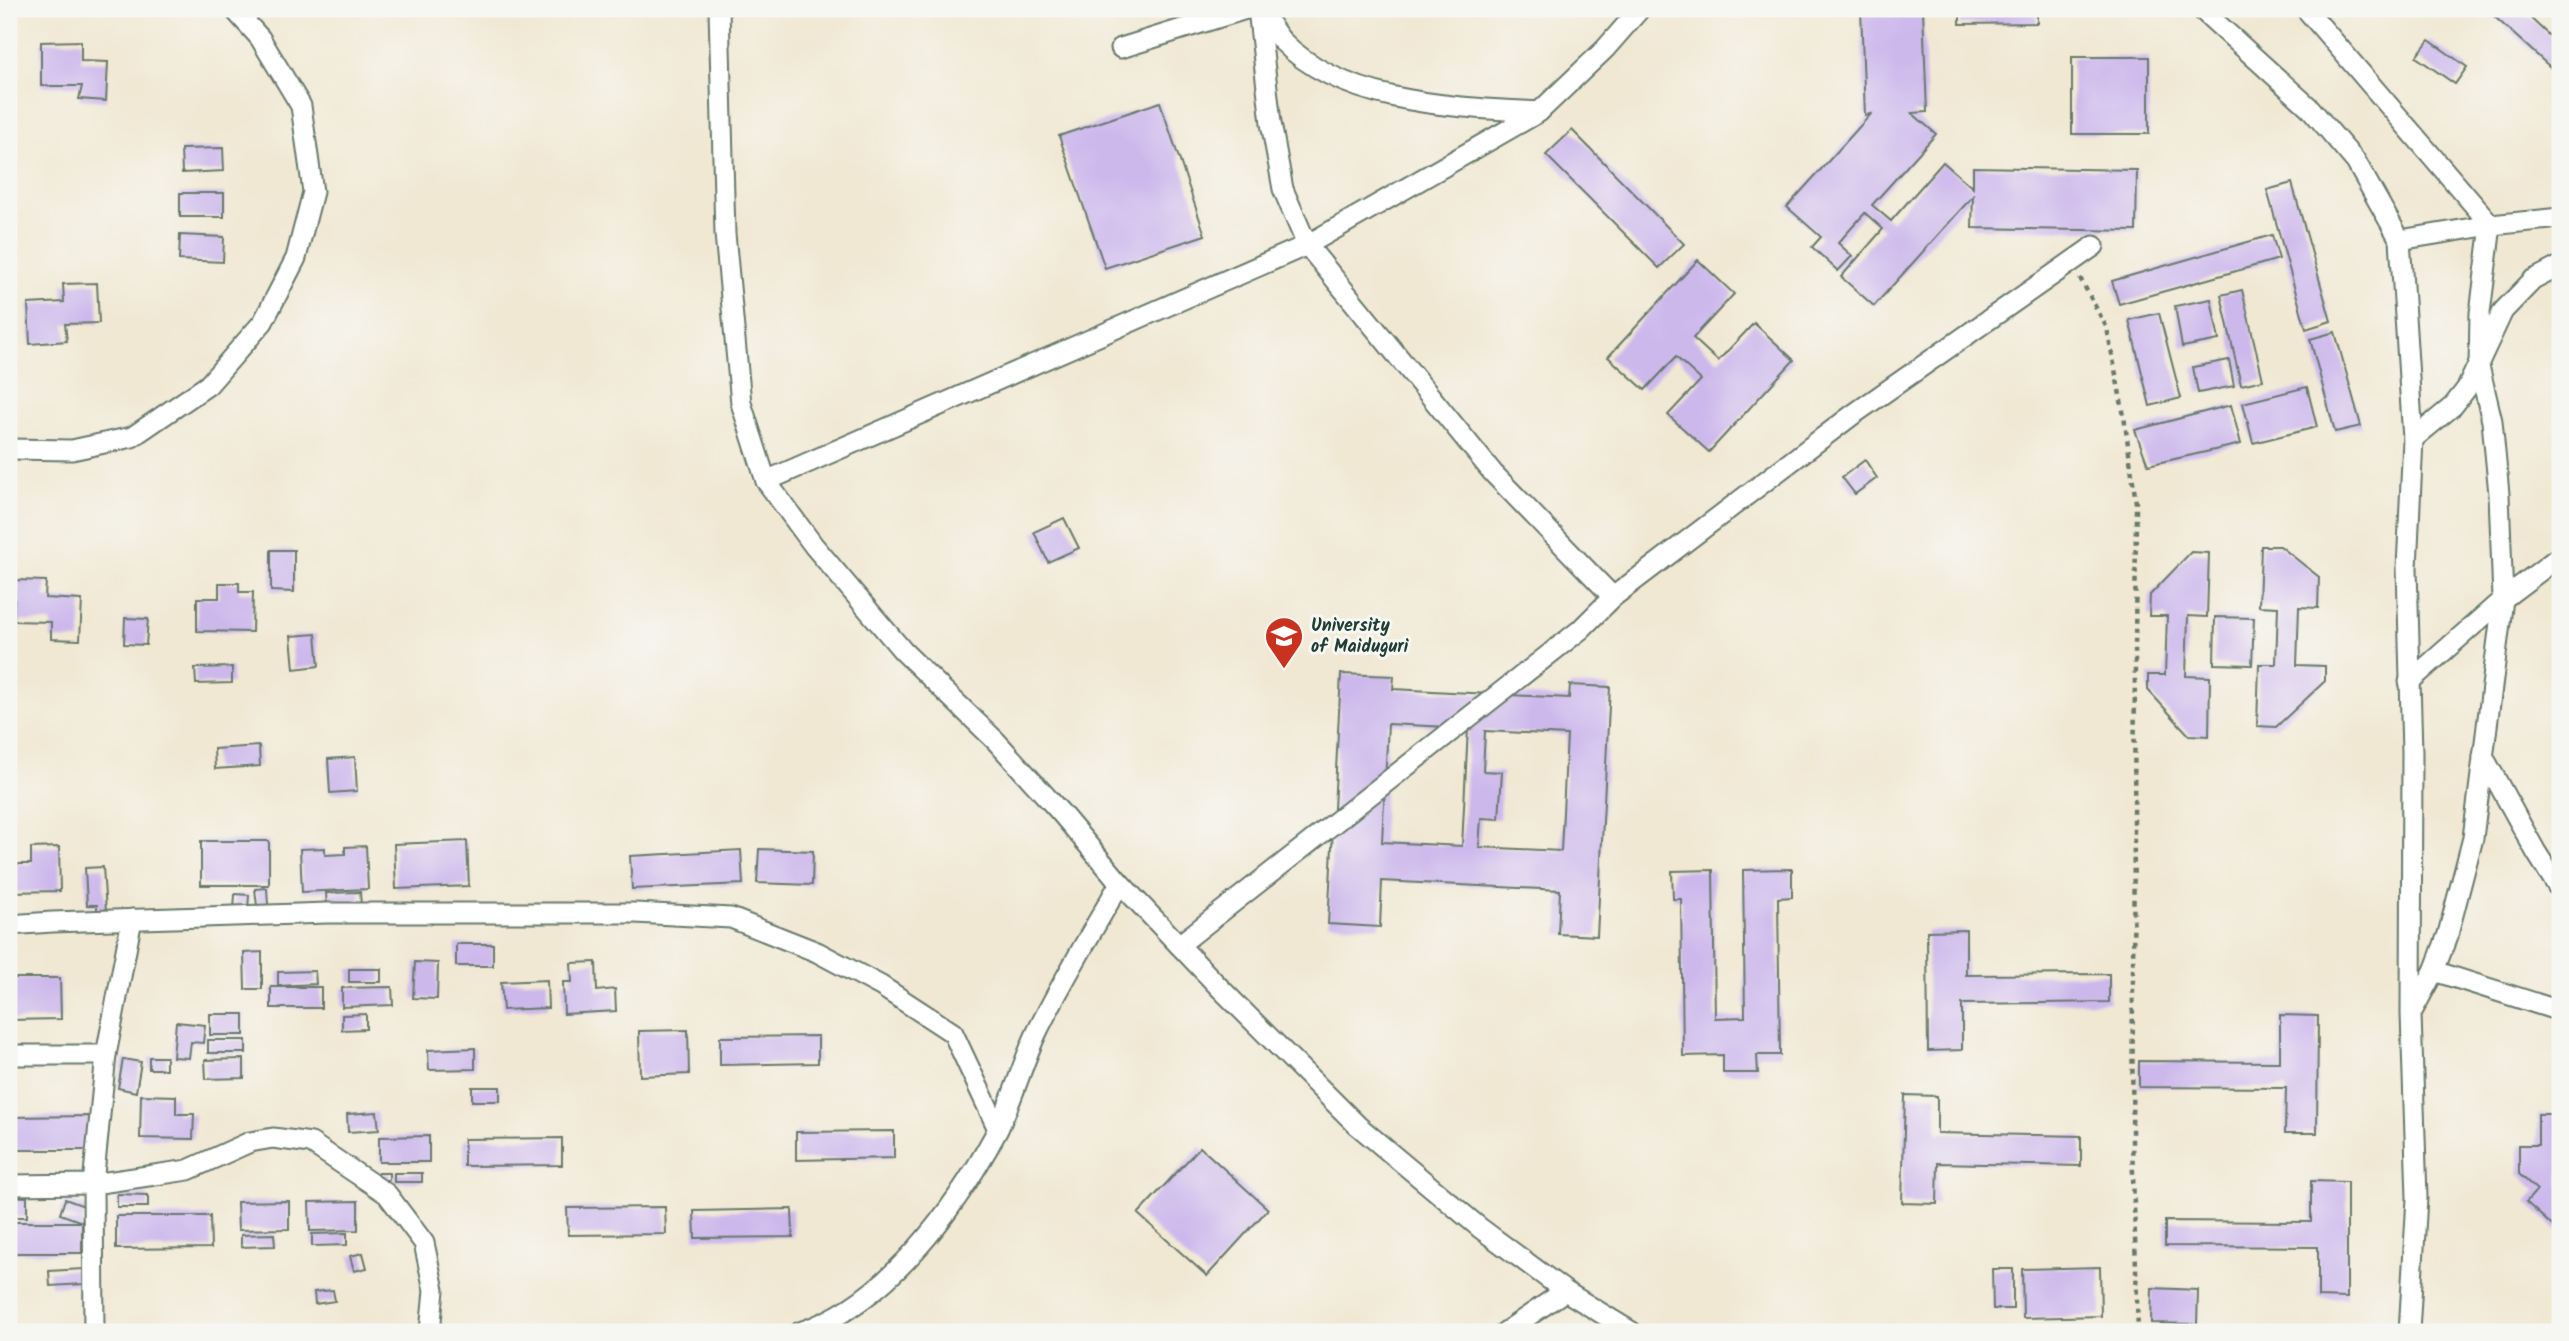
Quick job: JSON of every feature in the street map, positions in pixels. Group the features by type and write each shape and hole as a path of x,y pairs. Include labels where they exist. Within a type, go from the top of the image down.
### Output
{"street":[{"path":"9,449 72,450 132,438 208,385 263,322 296,258 313,192 300,106 261,38 234,9"},
{"path":"719,9 724,234 741,402 766,481 814,546 903,651 996,741 1120,883 1357,1125 1480,1228 1566,1291 1632,1332"},
{"path":"1121,48 1246,9"},
{"path":"1259,9 1281,40 1314,66 1361,88 1444,107 1539,112"},
{"path":"1259,9 1271,123 1283,189 1307,245 1493,473 1613,597"},
{"path":"766,481 1307,245 1539,112 1605,49 1640,9"},
{"path":"2201,9 2311,108 2356,162 2400,240 2413,439 2407,568 2413,794 2411,1014 2417,1198 2409,1332"},
{"path":"2306,9 2491,225 2480,313 2479,366 2493,421 2503,599 2473,838 2448,934 2434,971 2411,1014"},
{"path":"2400,240 2491,225 2560,218"},
{"path":"1179,945 1580,630 1613,597 1851,416 2094,246"},
{"path":"2413,439 2453,406 2467,388 2503,311 2533,279 2560,266"},
{"path":"2409,682 2503,599 2560,556"},
{"path":"2483,756 2560,890"},
{"path":"800,1332 820,1329 872,1293 922,1242 969,1178 998,1129 1037,1032 1120,883"},
{"path":"9,925 327,913 635,913 731,918 817,952 881,986 953,1033 998,1129"},
{"path":"94,1332 93,1184 106,1055 132,919"},
{"path":"2434,971 2560,1011"},
{"path":"9,1055 106,1055"},
{"path":"9,1185 93,1184 188,1170 250,1142 273,1139 312,1143 387,1194 424,1243 434,1290 430,1332"},
{"path":"1505,1332 1566,1291"}],"path":[{"path":"2071,261 2107,328 2124,416 2136,503 2132,1142 2138,1332"}],"building":[{"path":"1861,9 1923,9 1927,112 1912,113 1936,134 1872,205 1891,221 1943,162 1973,188 1973,167 2137,170 2136,231 1972,228 1973,196 1874,306 1841,277 1883,229 1865,213 1838,243 1852,256 1838,271 1812,247 1821,237 1787,207 1871,114 1865,115"},
{"path":"1960,9 2037,9 2037,23 1960,24"},
{"path":"2486,9 2521,9 2560,46 2560,76"},
{"path":"2429,40 2467,67 2455,84 2416,57"},
{"path":"81,41 81,61 108,62 106,101 79,99 82,86 41,86 41,42"},
{"path":"2072,57 2149,57 2149,134 2072,134"},
{"path":"1160,102 1205,235 1105,268 1059,136"},
{"path":"1572,130 1684,244 1659,268 1546,155"},
{"path":"223,148 224,171 182,173 181,149"},
{"path":"2292,183 2331,321 2306,329 2267,190"},
{"path":"180,193 224,193 224,217 180,217"},
{"path":"180,235 224,237 223,262 179,260"},
{"path":"2272,235 2279,259 2119,304 2112,281"},
{"path":"1698,260 1734,294 1693,338 1718,361 1754,323 1794,360 1709,452 1668,415 1701,380 1676,357 1645,390 1608,357"},
{"path":"97,283 99,323 65,324 67,341 30,344 28,304 64,302 63,284"},
{"path":"2242,290 2263,380 2241,385 2221,295"},
{"path":"2211,299 2219,340 2182,347 2175,306"},
{"path":"2159,313 2181,398 2150,406 2129,320"},
{"path":"2335,332 2361,426 2335,432 2310,339"},
{"path":"2229,360 2234,386 2198,393 2193,367"},
{"path":"2307,387 2317,427 2253,443 2243,403"},
{"path":"2231,405 2241,444 2148,465 2135,430"},
{"path":"1865,460 1877,478 1855,494 1842,477"},
{"path":"1064,518 1079,548 1048,562 1034,532"},
{"path":"2261,546 2280,546 2319,577 2318,608 2299,607 2297,665 2325,666 2325,681 2276,727 2257,726 2259,664 2276,664 2278,607 2259,606"},
{"path":"271,550 294,550 294,592 271,591"},
{"path":"2191,552 2209,553 2207,617 2188,616 2186,676 2210,677 2209,736 2189,735 2148,690 2148,675 2165,675 2167,616 2149,616 2150,595"},
{"path":"15,580 46,581 45,598 82,600 80,640 51,639 51,622 14,621"},
{"path":"219,583 239,583 239,592 253,592 252,632 197,631 197,598 219,598"},
{"path":"2215,617 2254,618 2252,665 2214,664"},
{"path":"125,618 148,619 146,645 124,644"},
{"path":"316,634 319,666 294,669 291,636"},
{"path":"232,667 232,683 196,684 195,668"},
{"path":"1341,674 1394,676 1393,689 1569,698 1570,685 1610,687 1597,936 1558,934 1560,890 1382,881 1380,927 1328,924","holes":["1388,724 1468,728 1462,846 1382,842","1485,731 1567,735 1561,851 1479,847 1481,818 1499,819 1502,772 1483,771"]},
{"path":"259,746 260,766 215,769 214,749"},
{"path":"355,757 357,791 330,793 328,759"},
{"path":"201,841 269,841 269,885 201,885"},
{"path":"467,841 469,886 396,889 394,844"},
{"path":"366,846 368,889 302,892 300,849 325,848 325,855 345,854 345,847"},
{"path":"59,847 60,891 9,892 9,864 31,864 31,848"},
{"path":"759,849 813,851 812,885 757,883"},
{"path":"741,850 743,884 632,889 630,856"},
{"path":"103,867 106,912 97,912 97,905 87,905 85,868"},
{"path":"1792,869 1792,897 1778,898 1780,1055 1757,1055 1758,1073 1723,1073 1723,1055 1683,1056 1681,899 1673,899 1672,871 1713,870 1715,1018 1745,1017 1743,870"},
{"path":"267,888 268,905 257,906 255,889"},
{"path":"360,892 361,906 327,907 326,893"},
{"path":"235,894 249,895 248,910 234,910"},
{"path":"1966,930 1966,975 2109,974 2109,1002 1962,1004 1962,1050 1928,1051 1927,931"},
{"path":"456,944 493,944 493,966 456,966"},
{"path":"262,952 262,989 245,989 244,953"},
{"path":"415,962 438,963 437,999 413,998"},
{"path":"596,962 597,991 615,989 616,1011 564,1014 563,982 572,982 571,963"},
{"path":"349,969 381,969 381,982 349,982"},
{"path":"315,971 316,984 278,986 278,972"},
{"path":"9,978 60,978 61,1019 9,1020"},
{"path":"547,980 548,1008 503,1010 501,982"},
{"path":"271,987 321,987 321,1008 271,1008"},
{"path":"392,987 393,1005 342,1007 342,988"},
{"path":"210,1014 244,1014 244,1035 210,1035"},
{"path":"366,1014 366,1029 342,1030 342,1015"},
{"path":"2280,1015 2318,1016 2317,1133 2285,1133 2286,1088 2139,1087 2139,1061 2280,1062"},
{"path":"176,1022 205,1025 203,1043 191,1042 189,1058 173,1057"},
{"path":"688,1030 689,1074 640,1076 639,1031"},
{"path":"818,1036 818,1063 720,1065 720,1037"},
{"path":"208,1040 246,1040 246,1053 208,1053"},
{"path":"475,1048 475,1069 429,1070 428,1050"},
{"path":"149,1057 166,1057 166,1069 149,1069"},
{"path":"123,1059 141,1062 136,1092 118,1088"},
{"path":"244,1059 244,1078 206,1079 205,1060"},
{"path":"472,1087 500,1087 500,1101 472,1101"},
{"path":"141,1095 176,1096 176,1114 194,1114 193,1139 140,1138"},
{"path":"1905,1095 1937,1096 1937,1133 2081,1136 2081,1166 1938,1163 1937,1204 1902,1203"},
{"path":"377,1112 379,1130 348,1132 347,1114"},
{"path":"2538,1114 2560,1114 2560,1227 2557,1230 2526,1202 2537,1190 2519,1174 2519,1145 2538,1145"},
{"path":"91,1116 91,1150 9,1150 9,1117"},
{"path":"894,1131 894,1158 796,1160 796,1132"},
{"path":"429,1136 429,1162 379,1162 379,1137"},
{"path":"562,1138 562,1165 464,1166 464,1139"},
{"path":"1200,1147 1268,1209 1207,1276 1138,1214"},
{"path":"378,1173 389,1173 389,1180 378,1180"},
{"path":"394,1173 422,1173 422,1182 394,1182"},
{"path":"2311,1181 2347,1182 2347,1298 2318,1297 2318,1247 2165,1246 2165,1221 2311,1222"},
{"path":"117,1194 148,1195 148,1207 117,1207"},
{"path":"9,1196 27,1197 27,1217 9,1217"},
{"path":"65,1199 87,1207 82,1222 60,1214"},
{"path":"289,1201 289,1229 238,1230 237,1202"},
{"path":"358,1201 358,1230 310,1231 309,1202"},
{"path":"665,1207 666,1234 568,1235 567,1208"},
{"path":"792,1209 793,1237 695,1238 694,1211"},
{"path":"116,1216 210,1216 211,1248 116,1249"},
{"path":"9,1222 82,1222 82,1253 9,1253"},
{"path":"347,1233 347,1245 312,1246 312,1234"},
{"path":"274,1234 275,1246 241,1247 241,1235"},
{"path":"363,1253 367,1268 354,1271 350,1256"},
{"path":"2100,1267 2101,1316 2023,1318 2022,1269"},
{"path":"83,1269 84,1284 50,1286 49,1271"},
{"path":"1992,1269 2013,1269 2013,1309 1993,1309"},
{"path":"2152,1288 2198,1290 2197,1324 2151,1323"},
{"path":"333,1290 335,1301 315,1304 314,1292"}],"place":[{"name":"University of Maiduguri","path":"1284,670"}]}
